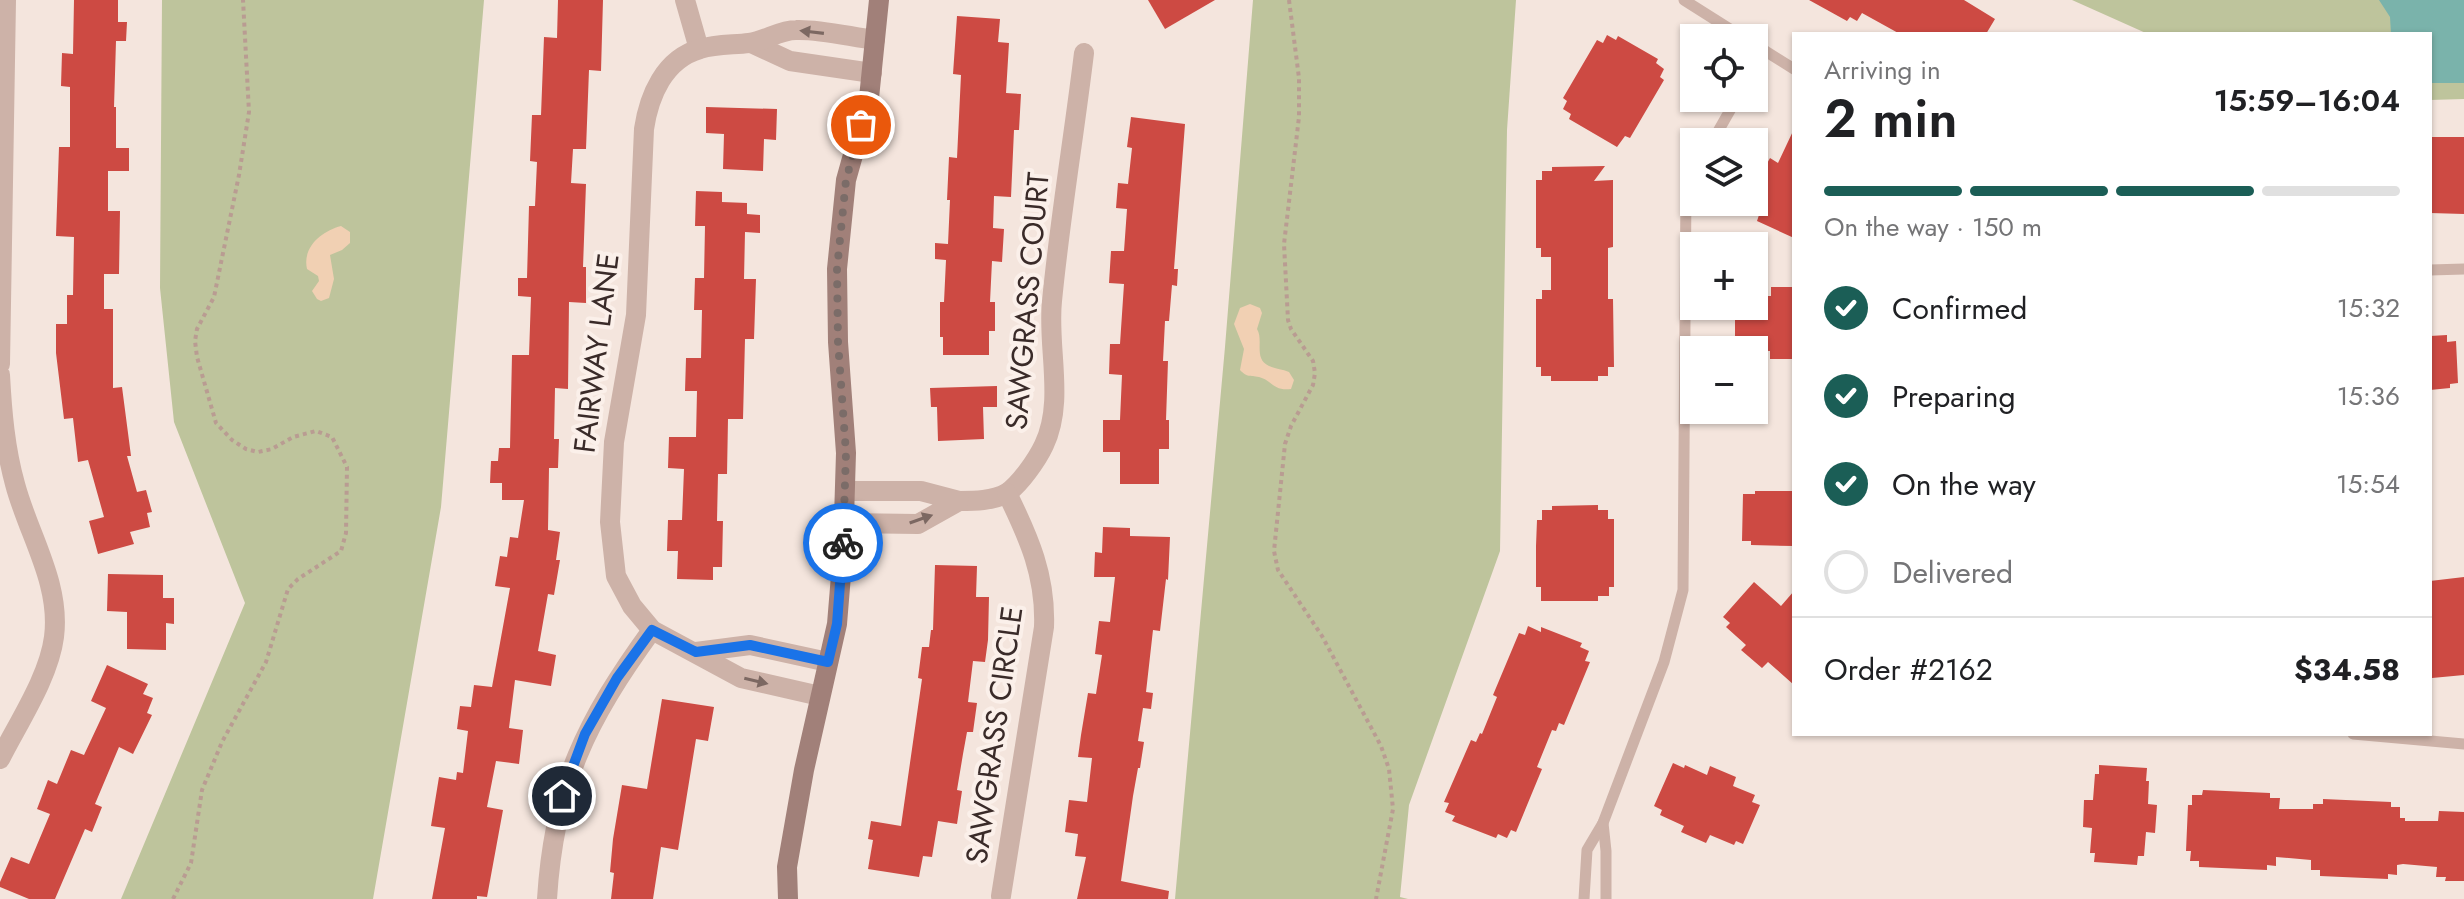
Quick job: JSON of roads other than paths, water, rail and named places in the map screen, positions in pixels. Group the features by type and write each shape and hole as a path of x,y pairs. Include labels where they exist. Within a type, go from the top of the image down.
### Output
{"street":[{"path":"0,364 6,0"},
{"path":"685,0 699,49"},
{"path":"788,899 787,867 804,770 837,624 846,453 838,342 837,269 846,180 869,98 879,0"},
{"name":"FAIRWAY LANE","path":"820,696 741,678 652,630 632,606 616,576 610,522 614,442 636,315 640,180 647,109 667,70 699,49 751,43 794,29 875,40"},
{"path":"751,43 790,61 872,73"},
{"name":"SAWGRASS COURT","path":"1007,493 1028,471 1050,430 1053,411 1051,304 1084,53"},
{"path":"0,375 4,429 14,482 55,605 54,638 40,680 0,759"},
{"path":"845,491 921,491 959,501 984,500 1007,493"},
{"name":"SAWGRASS CIRCLE","path":"1001,896 1044,627 1045,602 1042,578 1007,493"},
{"path":"844,523 918,524 959,501"},
{"path":"547,899 555,828 577,752 617,678 652,630"},
{"path":"696,652 750,645 828,662"}],"lane":[{"path":"1684,0 1722,24"},
{"path":"1768,53 1792,68"},
{"path":"1584,899 1587,850 1603,823 1664,662 1683,590 1686,216"},
{"path":"2432,270 2464,269"},
{"path":"2360,736 2464,744"},
{"path":"1603,823 1606,899"},
{"path":"1585,885 1606,886"}],"water":[{"path":"2379,0 2464,0 2464,83 2432,83 2432,32 2391,32 2390,17"}]}
